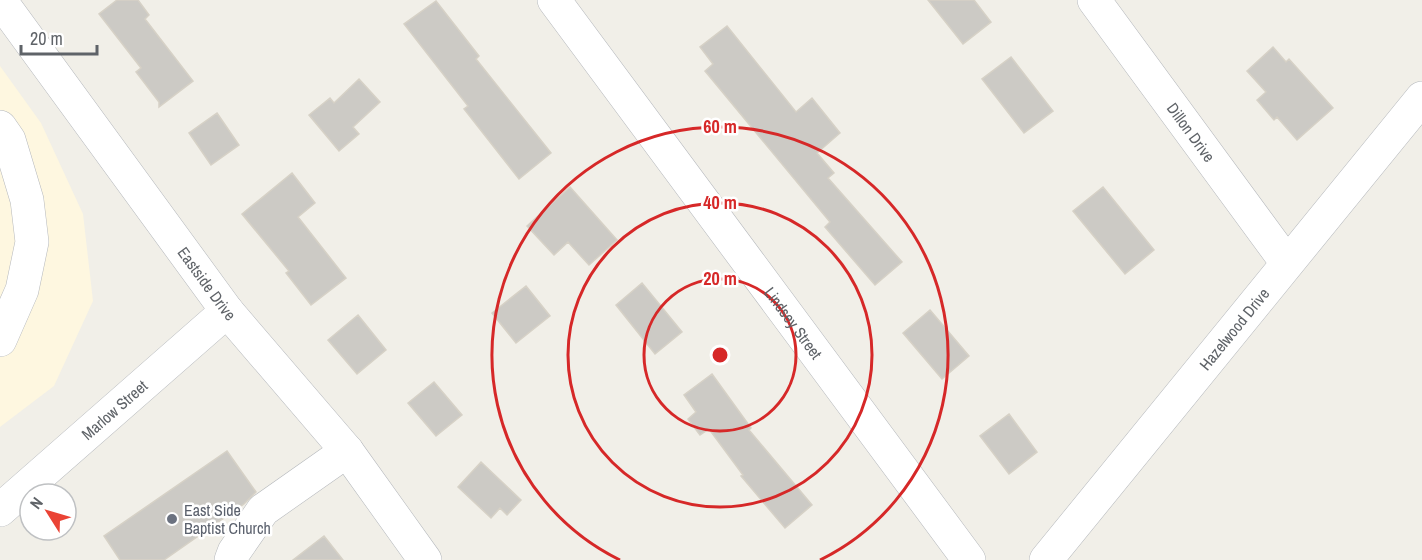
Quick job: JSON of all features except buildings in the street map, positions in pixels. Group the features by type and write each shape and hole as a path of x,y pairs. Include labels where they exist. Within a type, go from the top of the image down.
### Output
{"street":[{"name":"Eastside Drive","path":"0,0 227,311 347,451 425,560"},
{"name":"Lindsey Street","path":"554,0 969,560"},
{"name":"Dillon Drive","path":"1094,0 1287,263"},
{"name":"Hazelwood Drive","path":"1046,560 1422,98"},
{"path":"0,127 9,140 27,200 32,242 22,290 0,340"},
{"name":"Marlow Street","path":"0,510 227,311"},
{"path":"231,560 263,510 347,451"}],"shaded area":[{"path":"0,66 41,123 83,214 93,301 54,386 0,427"}],"place":[{"name":"East Side Baptist Church","path":"172,519"}]}
